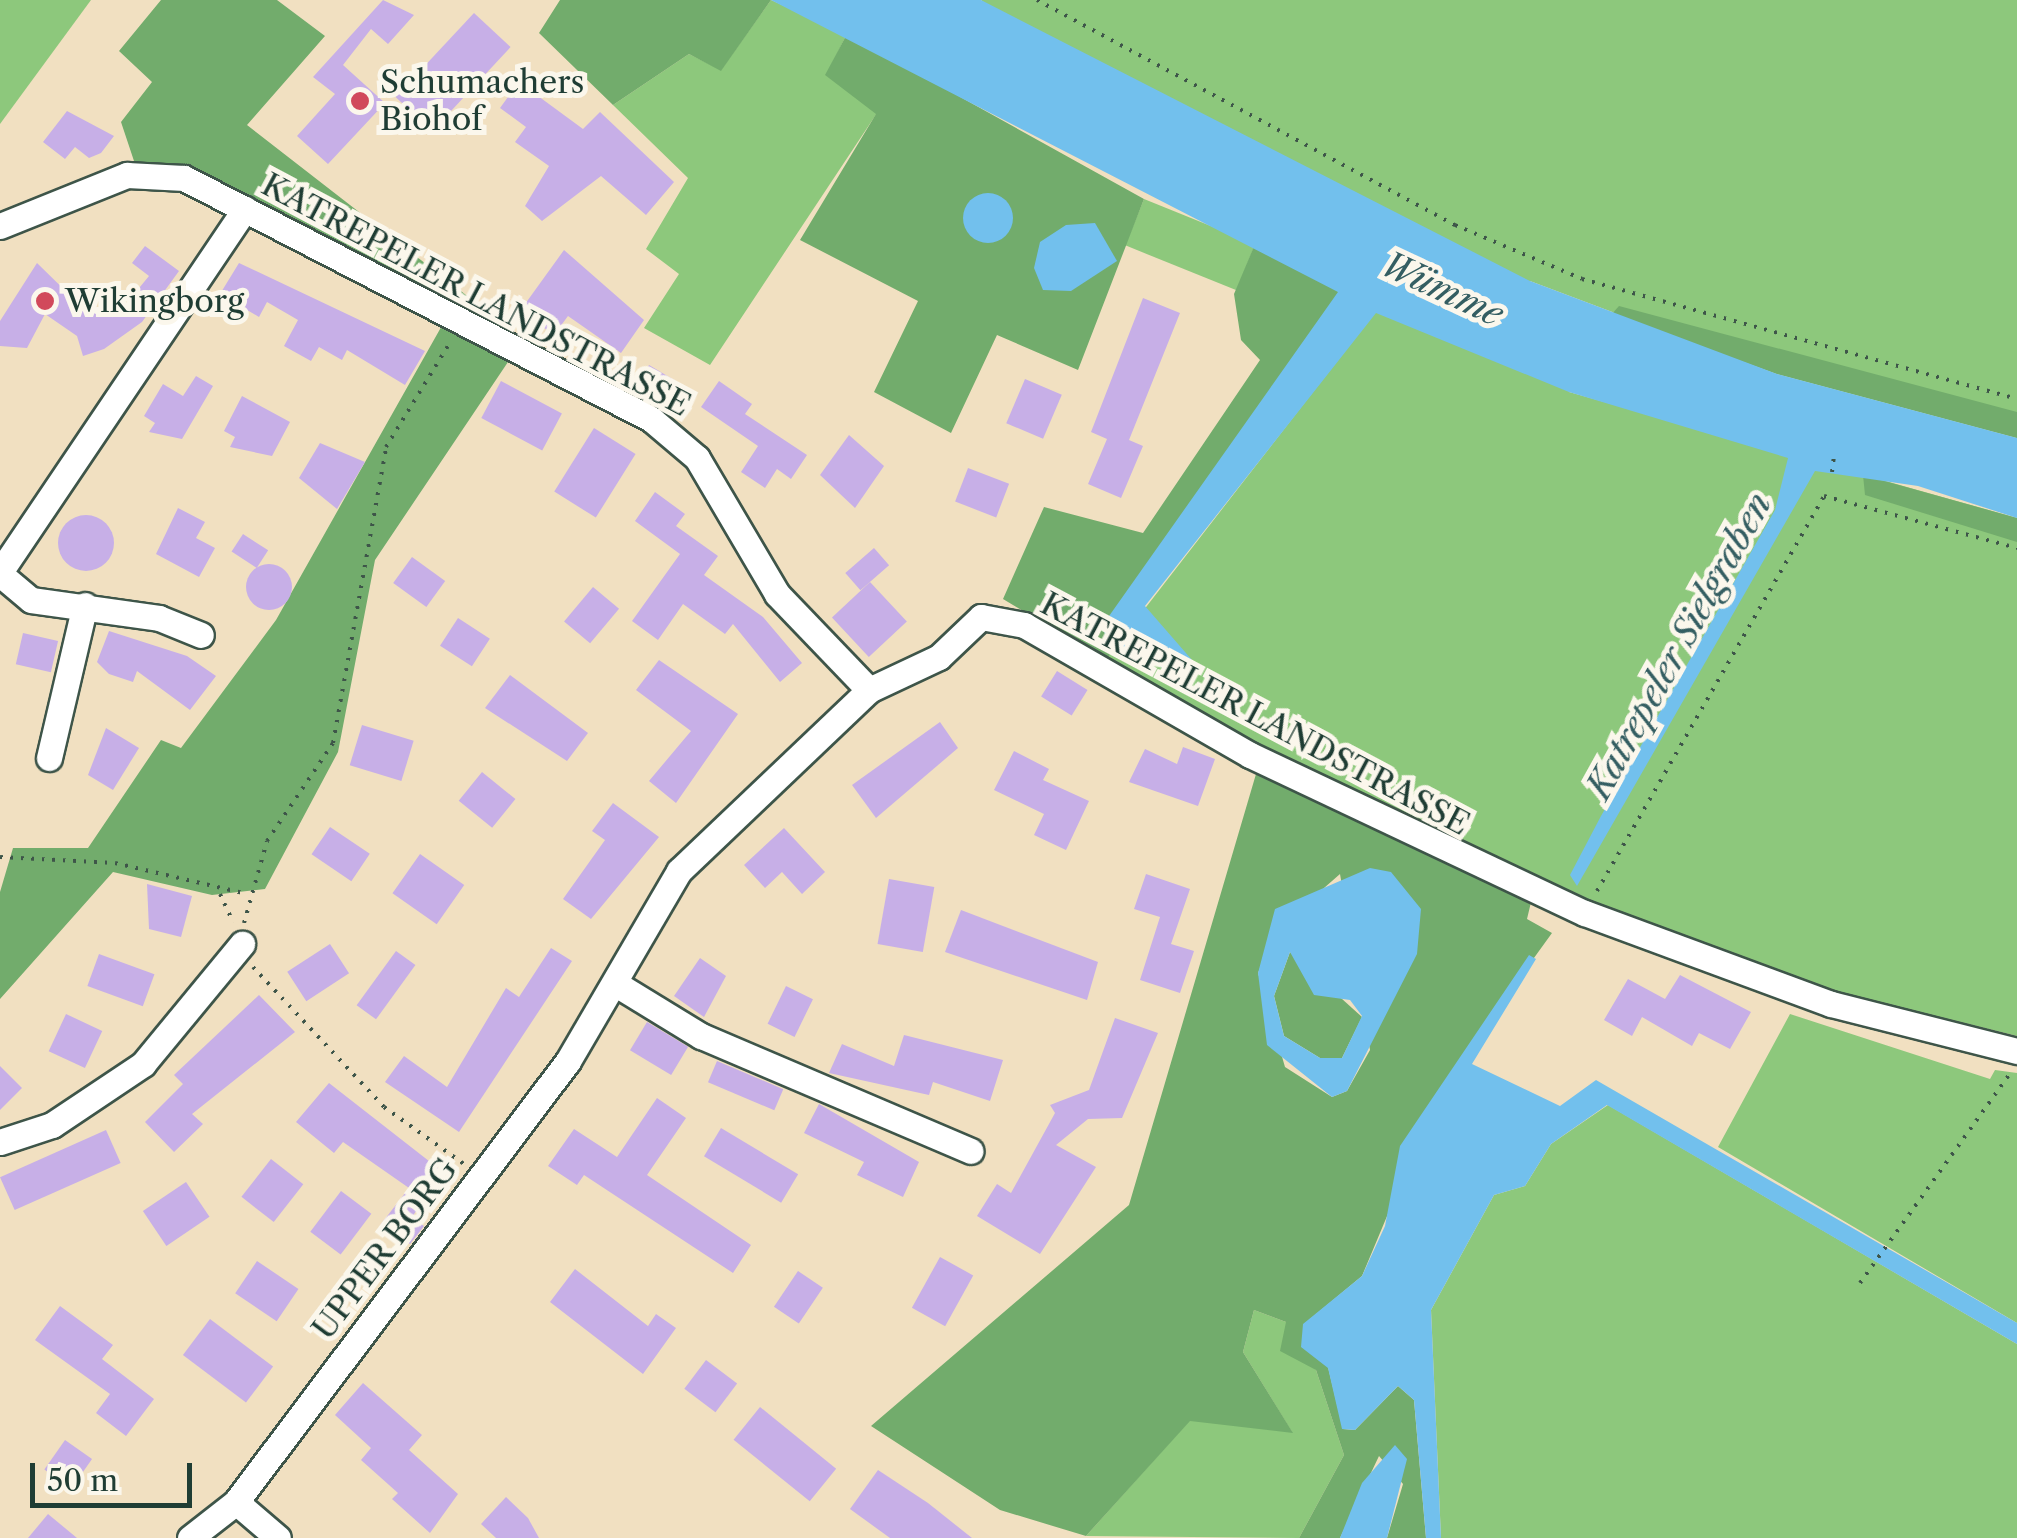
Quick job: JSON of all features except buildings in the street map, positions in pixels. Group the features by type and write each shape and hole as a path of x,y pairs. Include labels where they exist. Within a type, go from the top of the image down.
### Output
{"street":[{"name":"KATREPELER LANDSTRASSE","path":"0,226 144,172 184,178 684,442 777,594 869,690 939,657 980,617 1024,625 1303,782 1585,913 1830,1004 2016,1051"},
{"path":"201,635 85,606 31,600 0,573 245,209"},
{"path":"49,758 85,606"},
{"name":"UPPER BORG","path":"190,1538 236,1502 480,1176 616,984 678,871 869,690"},
{"path":"0,1142 52,1125 143,1064 242,944"},
{"path":"616,984 701,1036 970,1151"},
{"path":"236,1502 278,1538"}],"path":[{"path":"1037,0 1420,207 1582,280 2017,399"},
{"path":"242,944 247,894 268,841 333,743 386,447 461,324"},
{"path":"1832,472 1834,456"},
{"path":"1585,913 1824,496 2017,548"},
{"path":"0,857 115,863 199,880 220,894 254,970 384,1106 480,1176"},
{"path":"220,894 247,894"},
{"path":"1860,1283 2007,1084 2016,1051"}],"green space":[{"path":"0,0 91,0 0,124"},
{"path":"161,0 277,0 325,36 247,125 484,309 476,316 205,177 135,164 121,122 152,82 119,51"},
{"path":"560,0 771,0 721,71 689,54 613,105 539,33"},
{"path":"771,0 847,34 826,75 877,113 710,365 644,328 679,274 646,249 688,178 613,105 689,54 721,70"},
{"path":"981,0 2017,0 2017,438 1777,374 1530,281 1569,392 2017,518 2017,1036 1809,985 1583,901 1387,814 1105,660 1368,321"},
{"path":"847,34 1144,199 1078,370 997,335 951,433 874,392 918,301 800,240 876,114 825,75"},
{"path":"1144,199 1255,244 1237,290 1125,245"},
{"path":"1255,244 1339,292 1335,309 1107,638 1119,645 1105,660 1003,599 1044,507 1143,533 1260,360 1241,340 1234,294"},
{"path":"1619,306 2017,412 2017,438 1777,374 1611,315"},
{"path":"444,322 510,359 375,560 338,752 265,889 212,895 113,872 0,999 0,892 13,848 88,848 161,740 181,748 276,620"},
{"path":"1863,475 2017,518 2017,542 1865,495"},
{"path":"1256,774 1532,898 1527,919 1552,933 1441,1087 1362,1276 1303,1325 1328,1367 1343,1429 1355,1430 1398,1386 1414,1400 1426,1538 1387,1538 1403,1484 1379,1456 1340,1538 1299,1538 1344,1455 1316,1370 1280,1351 1286,1322 1254,1310 1243,1352 1293,1433 1190,1421 1086,1536 1000,1510 871,1426 1129,1205","holes":["1340,874 1370,1050 1347,1091 1332,1097 1285,1067 1258,973 1276,930"]},
{"path":"1290,952 1362,1017 1342,1058 1320,1058 1284,1036 1274,996"},
{"path":"1790,1014 1990,1079 1995,1070 2017,1073 2017,1323 1718,1147"},
{"path":"1608,1105 2017,1344 2017,1538 1441,1538 1431,1310 1494,1195 1525,1186 1551,1144"},
{"path":"1254,1310 1286,1322 1316,1370 1344,1455 1299,1538 1086,1536 1190,1420 1292,1432 1243,1352"}],"water":[{"name":"Wümme","path":"771,0 981,0 1530,281 1777,374 2017,438 2017,518 1918,486 1815,471 1577,886 1570,875 1601,816 1775,510 1788,458 1569,392 1376,313 1145,606 1192,660 1180,677 1107,639 1102,626 1338,292"},
{"path":"988,193 1005,201 1013,218 1005,235 988,243 971,235 963,218 971,201"},
{"path":"1095,223 1117,261 1071,291 1043,290 1034,268 1040,242 1066,225"},
{"path":"1370,868 1391,872 1421,909 1417,954 1347,1091 1332,1097 1267,1045 1258,973 1275,909","holes":["1290,952 1314,995 1350,1000 1362,1016 1342,1058 1320,1058 1284,1036 1274,996"]},
{"path":"1529,955 1536,959 1472,1064 1560,1106 1596,1080 2017,1323 2017,1344 1607,1105 1551,1144 1525,1186 1494,1195 1431,1310 1441,1538 1426,1538 1414,1400 1398,1386 1355,1430 1342,1429 1328,1368 1301,1347 1303,1324 1362,1276 1385,1226 1400,1146"},
{"path":"1395,1445 1407,1459 1387,1538 1340,1538 1362,1483"}],"place":[{"name":"Schumachers Biohof","path":"360,101"},
{"name":"Wikingborg","path":"45,301"}],"water label":[{"name":"Katrepeler Sielgraben","path":"1679,646"}]}
